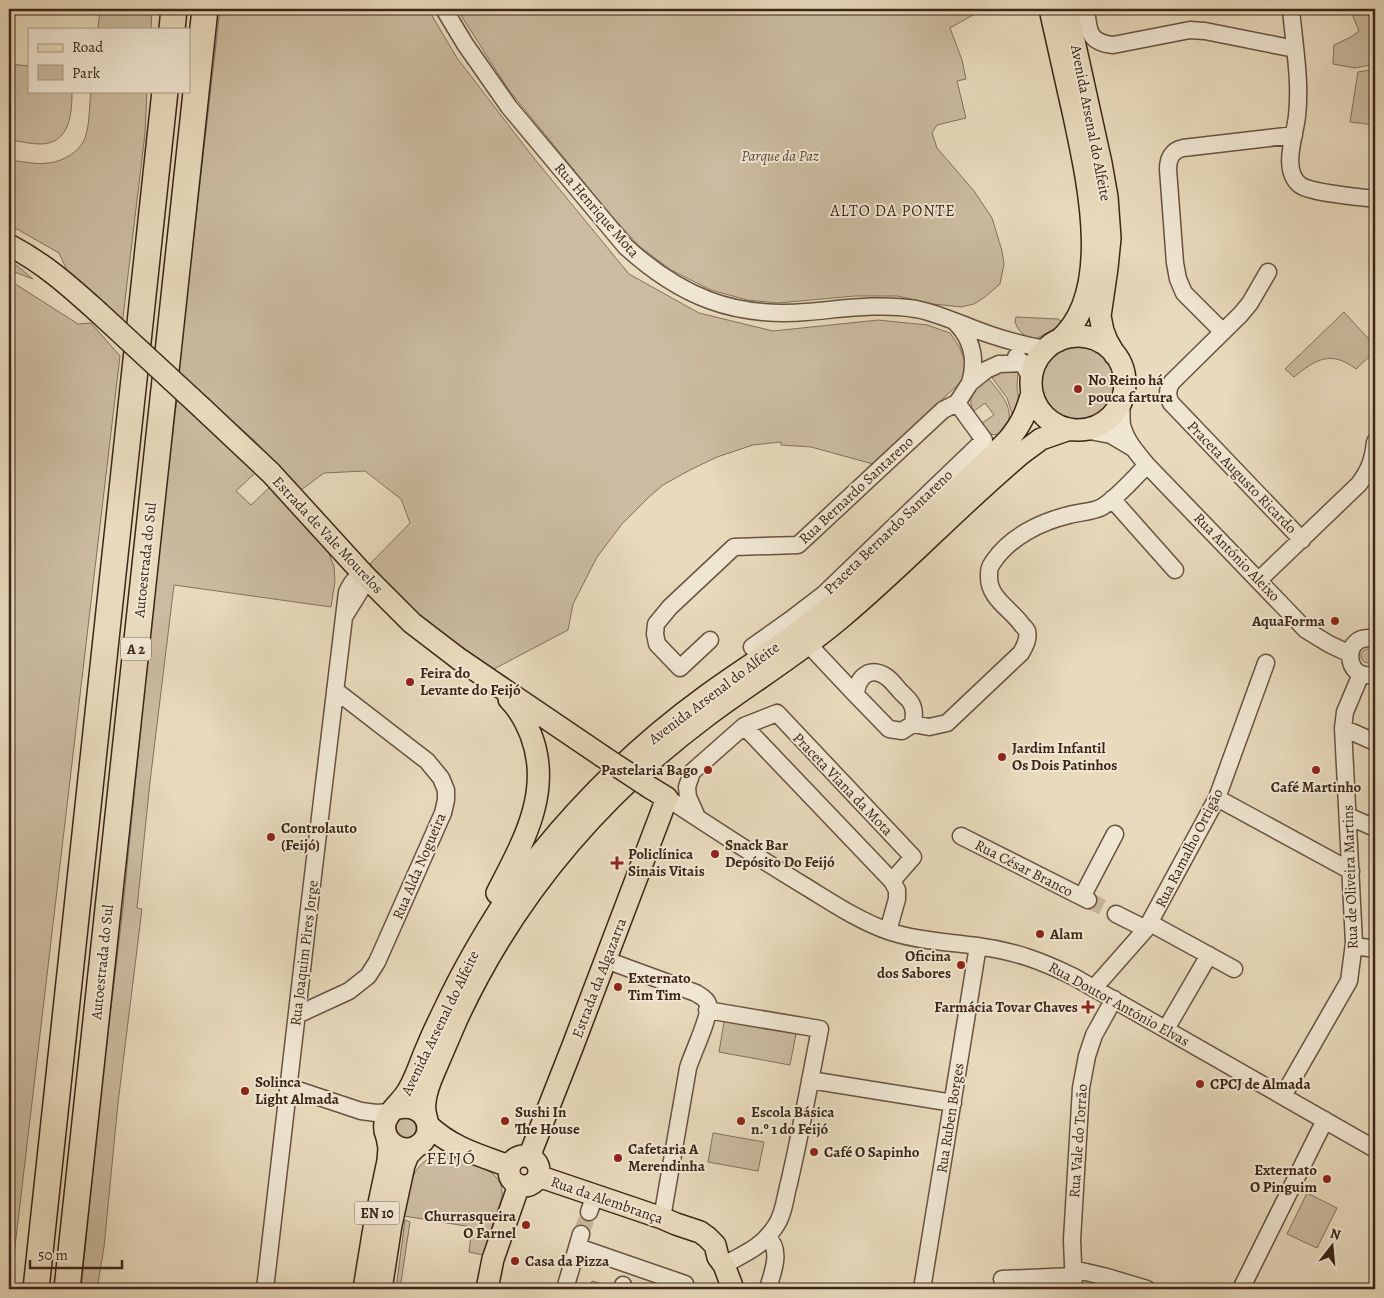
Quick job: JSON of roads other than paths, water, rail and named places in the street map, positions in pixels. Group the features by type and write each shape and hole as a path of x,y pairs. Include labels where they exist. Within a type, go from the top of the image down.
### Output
{"highway":[{"path":"172,28 174,9"},
{"name":"Autoestrada do Sul","path":"67,1289 205,9"},
{"name":"Autoestrada do Sul","path":"36,1289 165,92"}],"main road":[{"name":"Avenida Arsenal do Alfeite","path":"1050,9 1084,166 1090,200 1092,238 1090,269 1083,303 1070,329 1052,345"},
{"name":"Avenida Arsenal do Alfeite","path":"1067,9 1107,197 1110,238 1100,316 1107,341 1115,355"},
{"name":"Estrada de Vale Mourelos","path":"9,245 50,270 260,462 365,576 422,632 480,674 667,798"},
{"path":"1071,337 1085,337 1099,342 1115,355 1124,374 1121,401 1114,413 1098,426 1077,430 1057,425 1046,417 1037,406 1029,378 1038,360 1052,345 1071,337"},
{"name":"Avenida Arsenal do Alfeite","path":"393,1110 403,1100 410,1087 464,971 505,901 526,871 562,828 595,791 646,743 708,694 812,622 861,579 1009,439 1021,424 1027,411 1029,378"},
{"name":"Avenida Arsenal do Alfeite","path":"423,1134 426,1094 464,1002 486,962 539,880 607,801 669,746 716,709 808,644 860,602 1017,457 1041,439 1077,430"},
{"path":"428,1045 461,967 523,841 534,813 537,797 537,761 534,745 528,730 512,702 480,674"},
{"name":"Estrada da Algazarra","path":"487,1289 494,1259 524,1171 667,798"},
{"path":"406,1106 415,1108 422,1113 423,1134 408,1149 400,1148 392,1144 386,1134 386,1122 393,1110 406,1106"},
{"name":"EN 10","path":"364,1289 375,1222 388,1161 389,1148 386,1134"},
{"name":"Rua da Alembrança","path":"423,1134 444,1144 456,1146 524,1171 592,1204 669,1221 721,1261"},
{"name":"EN 10","path":"381,1289 391,1225 404,1165 408,1155 423,1134"},
{"path":"721,1261 733,1289"}],"street":[{"name":"Rua Henrique Mota","path":"444,9 465,44 508,107 626,247 646,266 670,282 708,301 738,309 769,313 867,306 894,306 951,319 990,335 1024,345 1052,345"},
{"path":"1086,9 1092,37 1104,44 1113,45 1196,30 1295,49"},
{"path":"1291,9 1298,94 1298,114 1290,167 1295,180 1305,188 1312,190 1375,200"},
{"path":"1268,272 1248,306 1223,332 1184,293 1178,280 1175,263 1168,169 1169,160 1175,151 1182,148 1294,135"},
{"name":"Rua Bernardo Santareno","path":"951,319 964,332 972,347 974,362 970,382"},
{"name":"Praceta Augusto Ricardo","path":"1223,332 1172,382 1168,391 1168,397 1171,403 1302,540 1259,580"},
{"name":"Rua Henrique Mota","path":"990,335 1029,378"},
{"name":"Rua Bernardo Santareno","path":"710,640 680,668 657,644 656,624 670,606 734,547 798,545 943,410 957,403 970,382 981,373 999,364 1029,378"},
{"name":"Rua António Aleixo","path":"1121,401 1122,425 1126,435 1133,448 1148,465 1306,630 1350,654"},
{"name":"Praceta Bernardo Santareno","path":"752,647 824,594 984,440 957,403"},
{"name":"Rua António Aleixo","path":"1077,430 1111,435 1133,448"},
{"path":"1302,540 1359,484 1368,472 1373,460 1375,442"},
{"path":"808,644 889,729 902,730 913,724 929,727 946,723 1021,653 1027,642 1027,632 1018,619 993,594 988,583 989,568 997,556 1023,534 1037,527 1063,517 1090,512 1101,507 1148,465"},
{"path":"1112,499 1175,570"},
{"name":"Rua Joaquim Pires Jorge","path":"265,1289 335,690 347,605 345,568 337,545"},
{"path":"347,605 352,583 358,577 365,576"},
{"path":"347,605 365,599 376,599 393,605"},
{"path":"1368,674 1354,669 1350,662 1350,654 1356,642 1362,639 1375,639"},
{"name":"Rua Ramalho Ortigão","path":"1094,988 1148,926 1217,798 1266,663"},
{"path":"856,694 856,685 860,678 868,673 878,673 887,677 912,702 914,711 913,724"},
{"name":"Rua de Oliveira Martins","path":"1283,1096 1349,981 1354,948 1343,728 1345,712 1368,674"},
{"name":"Rua Alda Nogueira","path":"297,1015 349,991 368,976 378,962 443,813 446,800 446,790 441,778 427,762 335,690"},
{"name":"Praceta Viana da Mota","path":"697,818 688,797 687,787 692,772 744,726 776,713 912,857 892,880 744,726"},
{"path":"1343,728 1375,742"},
{"name":"Rua Doutor António Elvas","path":"667,798 852,915 904,936 978,946 1018,954 1074,976 1375,1149"},
{"path":"1217,798 1351,872"},
{"path":"1348,816 1375,828"},
{"name":"Rua César Branco","path":"961,836 1085,898 1115,834"},
{"path":"888,931 897,899 897,890 892,880"},
{"path":"1116,914 1148,926 1234,969"},
{"name":"Rua Ruben Borges","path":"922,1289 978,946"},
{"path":"1354,948 1375,949"},
{"path":"1166,1029 1209,955"},
{"path":"606,960 696,993 706,1000 708,1005 707,1018 692,1055 684,1087 669,1221"},
{"name":"Rua Vale do Torrão","path":"1073,1278 1072,1240 1081,1088 1087,1056 1094,1035 1114,999"},
{"path":"707,1010 820,1029 781,1215 768,1237 756,1248 721,1261"},
{"path":"810,1080 953,1103"},
{"path":"289,1087 352,1109 368,1112 393,1110"},
{"path":"352,1109 366,1117 386,1134"},
{"path":"1241,1289 1325,1120"},
{"path":"768,1237 776,1248 776,1257 768,1289"},
{"path":"565,1289 579,1241 685,1284"},
{"path":"1002,1280 1107,1277 1147,1289"}],"tunnel":[{"path":"1088,900 1116,914"},
{"path":"581,1234 589,1212"}],"place":[{"name":"No Reino há pouca fartura","path":"1078,389"},
{"name":"AquaForma","path":"1335,621"},
{"name":"Feira do Levante do Feijó","path":"410,682"},
{"name":"Jardim Infantil Os Dois Patinhos","path":"1002,757"},
{"name":"Pastelaria Bago","path":"708,770"},
{"name":"Café Martinho","path":"1316,770"},
{"name":"Controlauto (Feijó)","path":"271,837"},
{"name":"Snack Bar Depósito Do Feijó","path":"715,854"},
{"name":"Policlínica Sinais Vitais","path":"617,863"},
{"name":"Alam","path":"1040,934"},
{"name":"Oficina dos Sabores","path":"961,965"},
{"name":"Externato Tim Tim","path":"618,987"},
{"name":"Farmácia Tovar Chaves","path":"1088,1007"},
{"name":"CPCJ de Almada","path":"1200,1084"},
{"name":"Solinca Light Almada","path":"245,1091"},
{"name":"Sushi In The House","path":"505,1121"},
{"name":"Escola Básica n.º 1 do Feijó","path":"741,1121"},
{"name":"Café O Sapinho","path":"814,1152"},
{"name":"Cafetaria A Merendinha","path":"618,1158"},
{"name":"Externato O Pinguim","path":"1327,1179"},
{"name":"Churrasqueira O Farnel","path":"526,1225"},
{"name":"Casa da Pizza","path":"515,1261"}],"district":[{"name":"ALTO DA PONTE","path":"893,210"},
{"name":"FEIJÓ","path":"451,1158"}],"park label":[{"name":"Parque da Paz","path":"780,156"}]}
